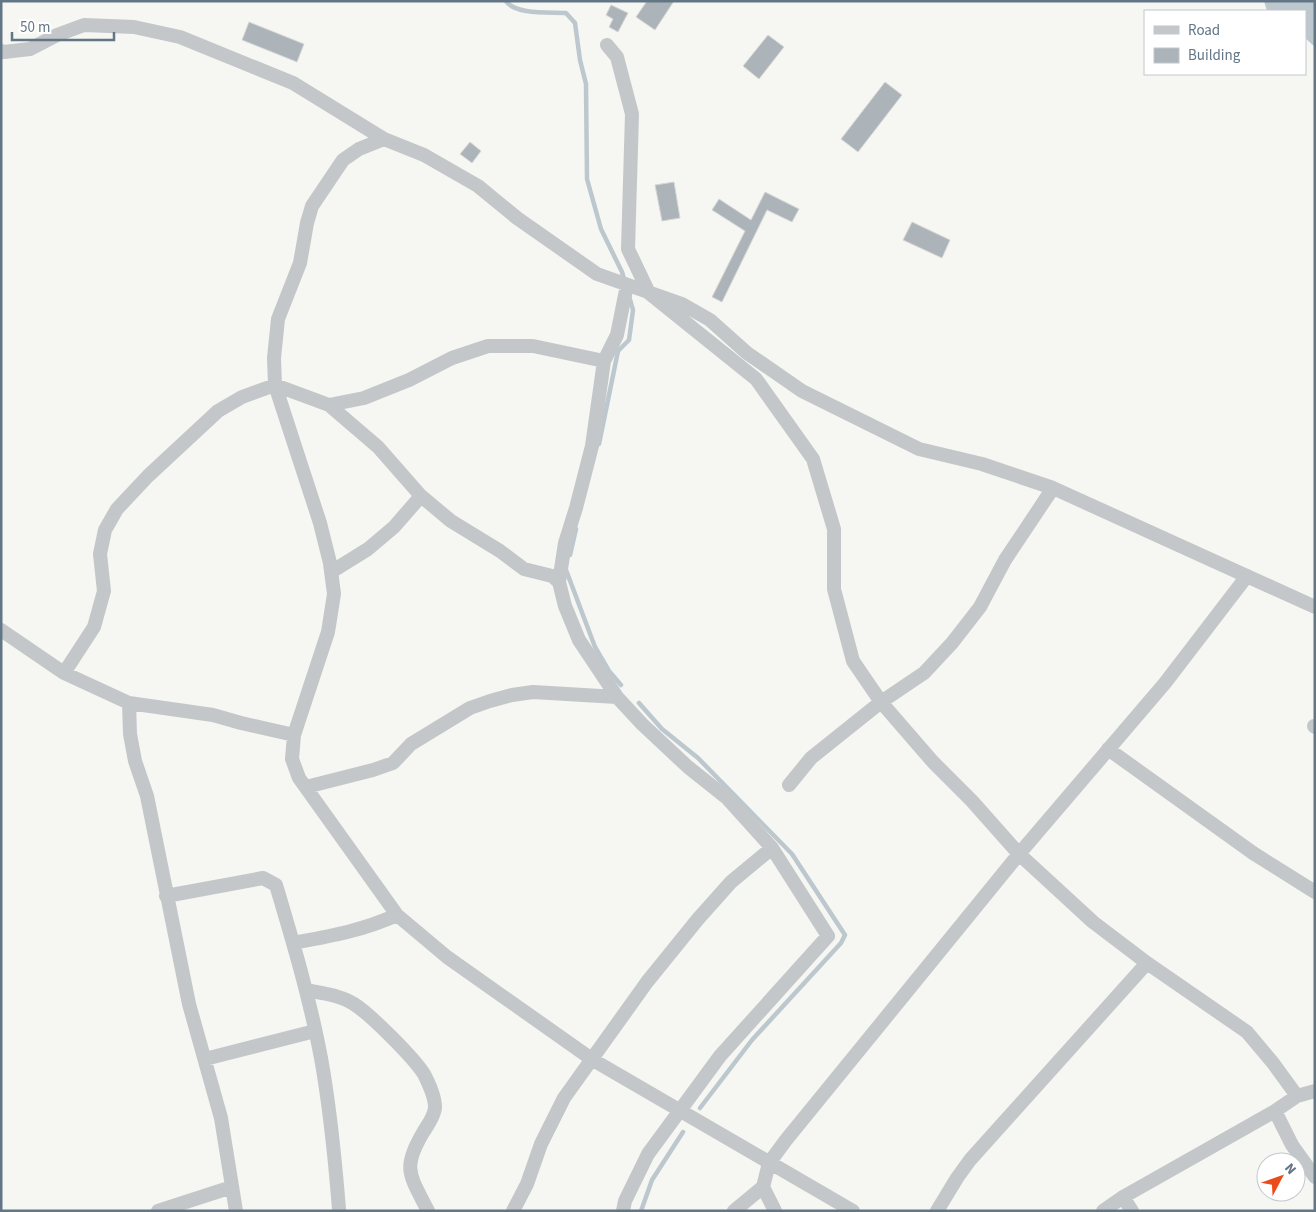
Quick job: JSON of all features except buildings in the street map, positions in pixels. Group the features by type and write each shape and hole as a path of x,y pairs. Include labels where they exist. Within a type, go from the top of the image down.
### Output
{"street":[{"path":"1,51 30,49 57,34 84,25 134,27 180,37 293,83 384,140 424,155 478,186 517,218 597,274 682,304 710,320 747,353 802,391 919,449 982,464 1054,488 1315,607"},
{"path":"607,45 617,57 632,114 628,249 649,293 756,379 813,459 834,530 834,589 853,661 881,702 933,762 972,801 1020,854 1093,922 1147,963 1247,1032 1297,1096"},
{"path":"384,140 360,149 343,160 312,206 300,263 278,319 274,358 275,385 320,523 334,594 328,632 294,735 292,759 299,778 397,915 447,957 593,1060 853,1211"},
{"path":"623,1211 625,1201 648,1154 720,1056 828,936 772,848 727,798 688,767 616,697 579,640 565,606 558,582 565,543 592,446 604,361 617,335 627,285"},
{"path":"329,405 364,398 409,380 452,358 488,346 533,346 604,361"},
{"path":"64,673 94,626 104,591 100,554 104,530 117,509 148,476 218,411 242,397 275,385 329,405 378,447 421,496 451,521 500,551 524,570 552,576 558,582"},
{"path":"789,785 811,758 881,702 924,672 952,643 980,607 1005,560 1054,488"},
{"path":"331,572 368,549 394,527 421,496"},
{"path":"734,1211 763,1187 769,1163 786,1140 1020,854 1165,684 1248,576"},
{"path":"1,630 64,673 129,703 213,715 294,735"},
{"path":"306,787 374,770 393,762 411,744 470,708 490,701 533,692 616,697"},
{"path":"129,703 130,734 135,761 147,796 189,1004 221,1118 236,1211"},
{"path":"1108,749 1253,853 1315,892"},
{"path":"513,1211 527,1184 541,1144 564,1098 647,982 698,918 731,882 772,848"},
{"path":"166,896 263,878 276,885 306,990 315,1031 331,1119 339,1209"},
{"path":"293,943 354,932 397,915"},
{"path":"937,1211 970,1160 1147,963"},
{"path":"306,990 333,995 353,1003 373,1019 413,1060 423,1074 432,1092 435,1108 409,1160 410,1178 428,1211"},
{"path":"205,1059 315,1031"},
{"path":"1103,1211 1123,1197 1275,1111 1297,1096 1315,1091"},
{"path":"1275,1111 1292,1145 1315,1177"},
{"path":"158,1211 232,1187"},
{"path":"763,1187 774,1211"},
{"path":"1123,1197 1132,1211"}],"shaded area":[{"path":"1264,1 1315,1 1315,47 1306,39 1306,10 1267,10"}],"waterway":[{"path":"506,1 517,9 525,11 566,13 575,23 580,60 586,84 587,179 601,229 625,282"},
{"path":"599,444 618,351 629,340 633,310 629,296"},
{"path":"570,555 576,529"},
{"path":"566,570 595,647 609,671 621,685"},
{"path":"639,703 662,729 698,758 792,854 845,935 841,943 752,1040 700,1108"},
{"path":"641,1211 652,1180 683,1132"}]}
